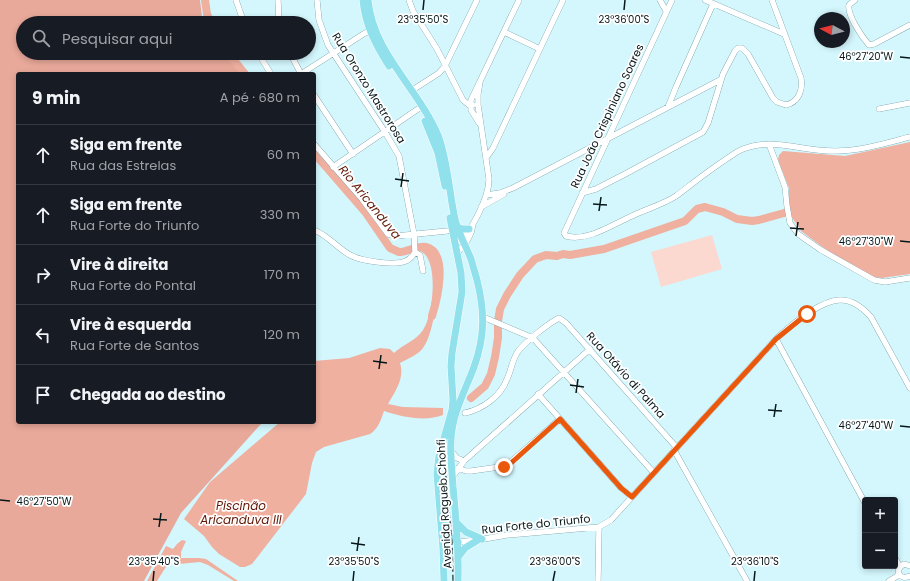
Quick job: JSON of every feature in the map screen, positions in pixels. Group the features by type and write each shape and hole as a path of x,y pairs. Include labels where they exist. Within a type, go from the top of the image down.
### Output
{"main road":[{"name":"Avenida Ragueb Chohfi","path":"362,0 365,14 381,54 418,109 432,135 461,243 471,259 477,280 483,317 483,334 474,366 458,405 451,440 451,451 455,468 453,476 458,542 458,581"},
{"name":"Avenida Ragueb Chohfi","path":"368,0 372,29 412,91 438,136 461,243 458,252 462,273 462,292 450,366 453,400 452,410 439,456 438,470 444,581"},
{"path":"457,227 463,229 471,226"},
{"path":"438,470 444,464 449,464 455,468"},
{"path":"438,480 443,491 446,531 450,537 458,542"},
{"path":"456,522 466,532 480,540"},
{"path":"458,557 466,548 480,540"}],"street":[{"path":"236,0 242,16"},
{"path":"278,0 279,16"},
{"name":"Rua Oronzo Mastrorosa","path":"317,0 318,15 321,26 333,53 399,156 414,234 415,251 422,259 422,271"},
{"path":"409,0 413,11 446,66 464,100 467,104 478,105"},
{"path":"412,91 439,73 446,66 477,0"},
{"path":"481,125 473,114 471,105 473,95 519,0"},
{"path":"486,158 493,148 563,0"},
{"path":"660,0 666,11"},
{"name":"Rua João Crispiniano Soares","path":"672,0 582,193 565,234 571,237 599,232 632,215 668,200 735,154 750,147 769,144"},
{"path":"705,0 784,34"},
{"path":"582,193 596,189 699,135 708,123 720,80 735,51 740,48 745,50 748,54 773,98 777,102 786,105 793,102 802,90 802,83 772,0"},
{"path":"855,0 849,5 849,11 869,45 874,44 910,25"},
{"path":"668,107 713,4"},
{"path":"304,72 372,29"},
{"path":"504,32 540,49"},
{"path":"262,60 270,72"},
{"path":"294,60 300,72"},
{"path":"481,206 720,80"},
{"path":"461,243 473,230 471,226 486,195 489,184 478,105 480,82"},
{"path":"316,98 353,154"},
{"path":"879,109 910,104"},
{"path":"333,167 418,109"},
{"path":"909,279 885,282 868,278 820,250 798,234 793,228 789,217 785,186 769,144 832,151 860,149 910,137"},
{"path":"316,146 362,200 386,233 396,236 447,231"},
{"path":"486,195 509,190"},
{"path":"316,231 329,238 350,255 366,260 400,262 409,259 415,251"},
{"name":"Rua Forte do Triunfo","path":"458,542 507,535 599,527 611,520 776,339 807,314 823,305 840,300 858,304 871,317 910,388"},
{"path":"483,317 533,338 654,472"},
{"name":"Rua Otávio di Palma","path":"533,338 559,318 566,323 590,349 675,449 747,581"},
{"path":"465,412 480,408 503,388 518,351 533,338"},
{"path":"776,339 862,497"},
{"path":"455,468 590,349"},
{"path":"538,394 621,488 632,497"},
{"path":"455,468 471,471 506,466 560,419"},
{"path":"451,451 457,458 464,461"},
{"path":"598,581 599,527"},
{"path":"898,563 900,567 898,571 899,575"},
{"path":"900,567 906,564 910,566"},
{"path":"899,575 903,578 909,578"},
{"path":"888,581 899,575"}],"shaded area":[{"path":"0,0 200,0 202,16 16,16 16,60 231,60 239,72 16,72 16,424 261,424 181,513 144,581 0,581"},
{"path":"712,235 722,269 661,287 651,252"}],"water":[{"path":"910,142 910,274 882,278 873,277 836,257 801,231 791,216 789,206 789,188 778,160 779,155 783,151 845,156"},
{"name":"Piscinão Aricanduva III","path":"416,244 424,246 430,250 434,256 438,272 436,307 430,332 423,348 415,355 400,363 400,379 388,404 403,407 443,408 443,415 429,418 414,418 384,411 377,427 370,434 324,447 316,452 312,463 306,494 252,564 245,567 240,567 219,554 204,536 184,519 210,482 278,424 316,424 316,361 349,358 380,348 390,349 394,353 420,334 427,323 432,302 433,290 431,266 422,252 414,250 407,252 407,247"},
{"path":"182,540 186,541 181,552 181,558 206,559 238,581 234,581 208,565 200,562 179,564 171,559 157,581 147,581 166,546 173,549"}],"waterway":[{"name":"Rio Aricanduva","path":"205,0 208,16"},
{"name":"Rio Aricanduva","path":"234,60 243,72"},
{"name":"Rio Aricanduva","path":"316,155 366,213 390,248 399,252 426,247 433,251 437,258 440,278 432,316"},
{"path":"471,398 485,386 491,374 498,338 500,309 520,275 535,259 546,255 570,255 604,249 685,221 697,209 705,207 723,212 737,219 752,221 795,210"}],"railway":[{"path":"445,467 452,543 453,581"}],"route":[{"path":"504,467 510,464 560,419 621,488 632,497 776,339 807,314"}]}
